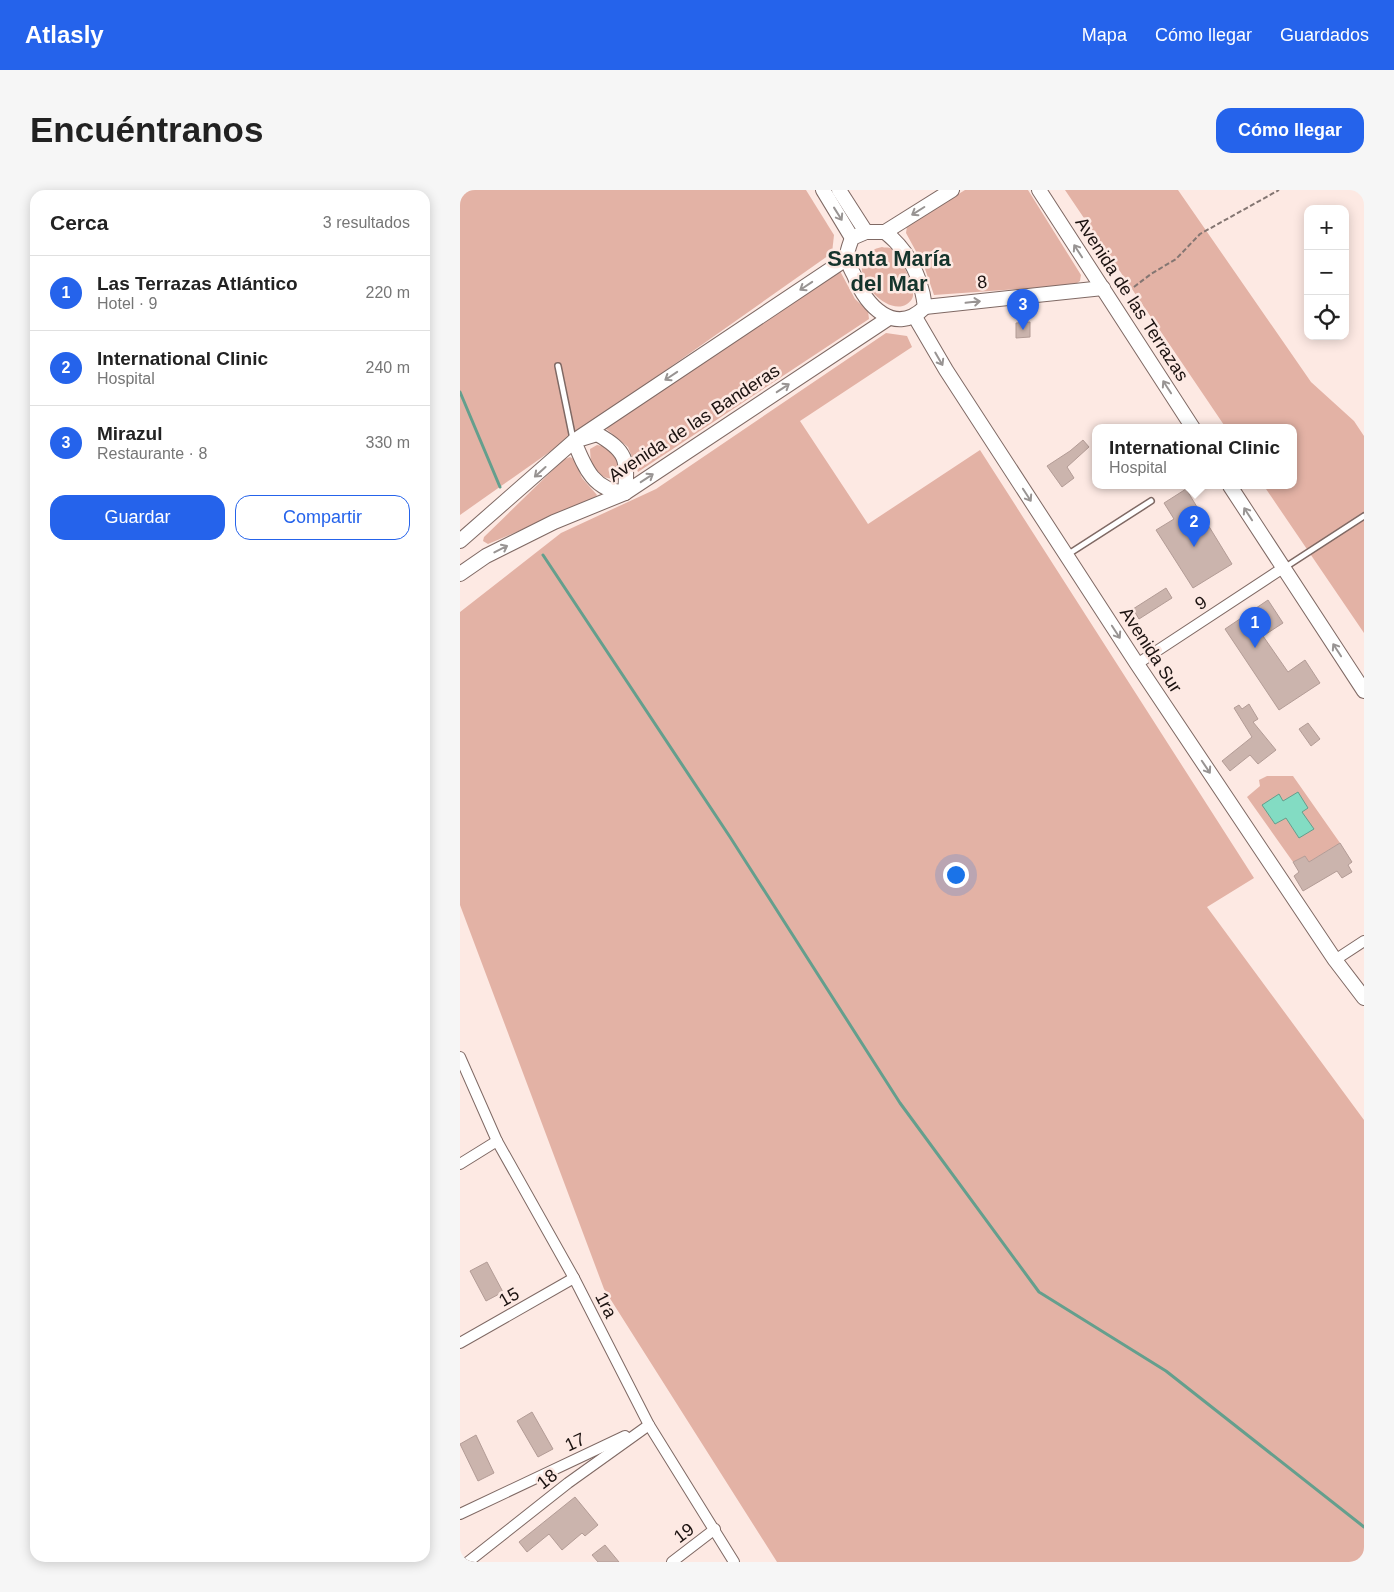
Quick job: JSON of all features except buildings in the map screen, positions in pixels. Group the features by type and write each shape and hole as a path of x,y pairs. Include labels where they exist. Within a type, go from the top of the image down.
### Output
{"street":[{"path":"823,190 852,238 846,259 856,282 872,304 889,318 901,321 915,317 925,307 922,286 911,262 899,243 885,232"},
{"path":"840,190 866,232"},
{"path":"852,238 866,232 885,232 952,190"},
{"name":"Avenida de las Terrazas","path":"1039,190 1190,424"},
{"path":"460,541 574,441 846,259"},
{"name":"8","path":"925,307 1102,288"},
{"name":"Avenida Sur","path":"915,317 946,370 1137,664 1334,960 1364,998"},
{"name":"Avenida de las Banderas","path":"460,574 486,556 554,522 626,492 889,318"},
{"path":"598,434 615,444 624,459 627,472 626,492 610,492 587,472 574,441 598,434"},
{"path":"1232,489 1364,691"},
{"name":"9","path":"1137,664 1283,568"},
{"path":"1334,960 1364,941"},
{"name":"1ra","path":"460,1057 497,1141 574,1278 649,1425 734,1562"},
{"path":"460,1164 497,1141"},
{"name":"15","path":"460,1343 574,1278"},
{"name":"17","path":"460,1514 649,1425"},
{"name":"18","path":"468,1562 568,1483 649,1425"},
{"name":"19","path":"672,1562 715,1529"}],"lane":[{"path":"558,366 574,441"},
{"path":"1066,555 1151,501"},
{"path":"1283,568 1364,516"}],"path":[{"path":"1113,304 1151,274 1176,260 1200,234 1279,190"}],"shaded area":[{"path":"460,190 806,190 834,235 832,253 460,515"},
{"path":"965,190 1028,190 1081,275 1080,281 1074,285 934,295 924,266 906,233 907,226"},
{"path":"1065,190 1178,190 1311,382 1354,421 1364,436 1364,633 1266,489 1297,489 1297,424 1223,424"},
{"path":"882,247 890,248 894,251 905,269 913,290 912,298 907,304 897,307 886,303 876,296 867,285 862,274 862,262 868,253"},
{"path":"840,271 855,299 868,311 869,319 638,472 628,447 605,428"},
{"path":"886,333 907,336 912,347 800,421 868,524 980,450 1254,878 1207,907 1364,1120 1364,1562 777,1562 604,1289 460,905 460,612 561,533 656,489"},
{"path":"597,445 612,452 615,456 619,466 617,477 605,477 591,464 590,449"},
{"path":"570,457 574,459 582,478 597,495 594,499 488,544 483,541 484,537 563,460"},
{"path":"1267,776 1293,776 1340,843 1309,862 1305,856 1293,862 1247,797 1260,786 1259,780"},
{"path":"1298,792 1308,808 1302,812 1314,829 1299,838 1286,818 1275,824 1262,805 1279,794 1283,801"}],"waterway":[{"path":"460,392 500,487"},
{"path":"543,555 730,837 900,1103 1039,1292 1166,1371 1364,1527"}],"place":[{"name":"Mirazul","path":"1023,330"},
{"name":"International Clinic","path":"1194,547"},
{"name":"Las Terrazas Atlántico","path":"1255,648"}],"district":[{"name":"Santa María del Mar","path":"889,270"}]}
